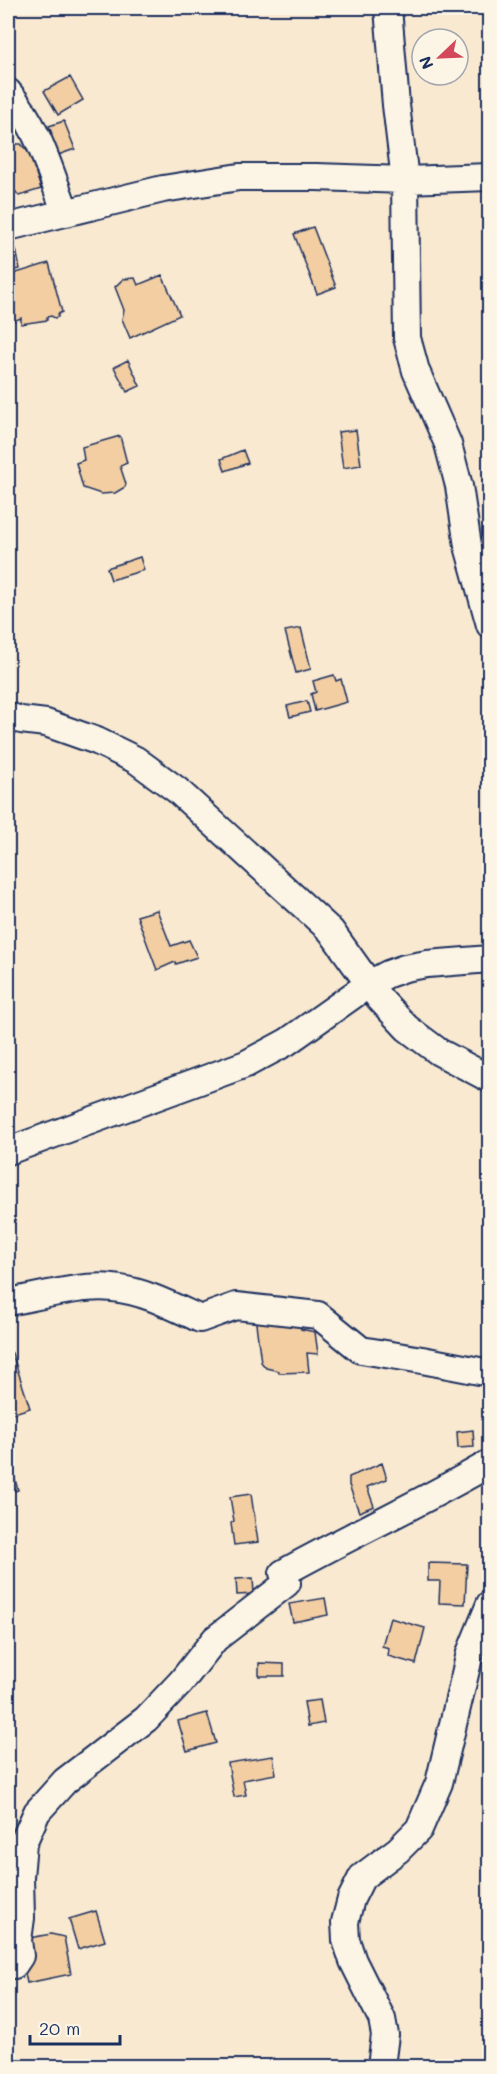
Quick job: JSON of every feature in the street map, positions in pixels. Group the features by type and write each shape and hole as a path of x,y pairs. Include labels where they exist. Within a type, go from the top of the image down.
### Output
{"street":[{"path":"388,8 405,180 407,338 416,371 448,444 459,486 468,546 489,626"},
{"path":"8,92 21,107 33,127 66,213"},
{"path":"8,227 163,189 239,177 405,180 489,177"},
{"path":"8,716 46,723 97,741 136,760 177,790 332,931 379,998 406,1028 439,1052 489,1079"},
{"path":"8,1151 246,1064 287,1042 369,984 388,974 427,964 489,959"},
{"path":"8,1302 73,1290 112,1287 154,1298 200,1319 236,1306 318,1315 361,1350 489,1373"},
{"path":"8,1953 14,1965 20,1956 18,1940 21,1918 20,1877 23,1843 37,1812 65,1781 146,1719 181,1682 215,1640 286,1583 283,1573 346,1538 448,1487 489,1463"},
{"path":"381,2067 385,2035 382,2019 353,1960 346,1940 345,1922 351,1899 362,1877 398,1850 419,1830 439,1784 470,1653 489,1604"}],"building":[{"path":"70,77 83,100 58,115 44,91"},
{"path":"64,121 75,149 41,161 47,133 52,134 49,126"},
{"path":"8,144 21,144 30,154 41,189 19,196 15,191 8,191"},
{"path":"313,227 336,287 317,294 294,234"},
{"path":"16,249 20,269 8,271 8,250"},
{"path":"49,263 62,312 55,318 47,317 47,320 21,324 21,318 13,321 8,298 8,280 13,274"},
{"path":"162,275 180,315 130,338 122,319 124,310 115,287 123,279 135,278 138,285"},
{"path":"128,360 140,386 127,392 114,367"},
{"path":"356,430 361,465 343,468 338,432"},
{"path":"120,436 127,463 120,466 125,487 115,493 101,494 83,488 76,463 84,460 82,447"},
{"path":"243,450 248,463 225,471 221,459"},
{"path":"140,557 144,570 111,580 107,568"},
{"path":"301,628 311,669 296,673 285,631"},
{"path":"334,675 336,681 341,679 347,702 315,711 311,694 316,692 313,681"},
{"path":"307,701 310,712 290,717 287,706"},
{"path":"157,910 171,946 189,940 197,957 176,964 175,962 157,970 137,916"},
{"path":"255,1316 299,1321 301,1329 315,1332 318,1354 307,1353 309,1372 279,1373 279,1371 266,1368 261,1362"},
{"path":"8,1350 12,1353 30,1408 8,1415"},
{"path":"473,1430 474,1447 458,1448 457,1432"},
{"path":"8,1454 18,1490 8,1493"},
{"path":"382,1463 387,1479 367,1487 374,1506 359,1512 349,1485 349,1477"},
{"path":"251,1494 258,1542 234,1545 231,1523 234,1521 230,1497"},
{"path":"428,1563 467,1564 465,1604 439,1603 440,1581 428,1581"},
{"path":"253,1578 254,1594 237,1595 236,1579"},
{"path":"325,1598 328,1615 293,1622 289,1604"},
{"path":"390,1618 425,1628 416,1664 388,1656 389,1648 382,1646"},
{"path":"259,1663 284,1664 284,1676 259,1676"},
{"path":"320,1700 324,1723 308,1726 304,1702"},
{"path":"207,1713 216,1743 187,1751 178,1721"},
{"path":"273,1756 276,1774 243,1780 246,1795 234,1797 228,1763"},
{"path":"96,1911 105,1941 78,1949 69,1919"},
{"path":"51,1934 64,1937 71,1974 27,1983 18,1940"}]}
